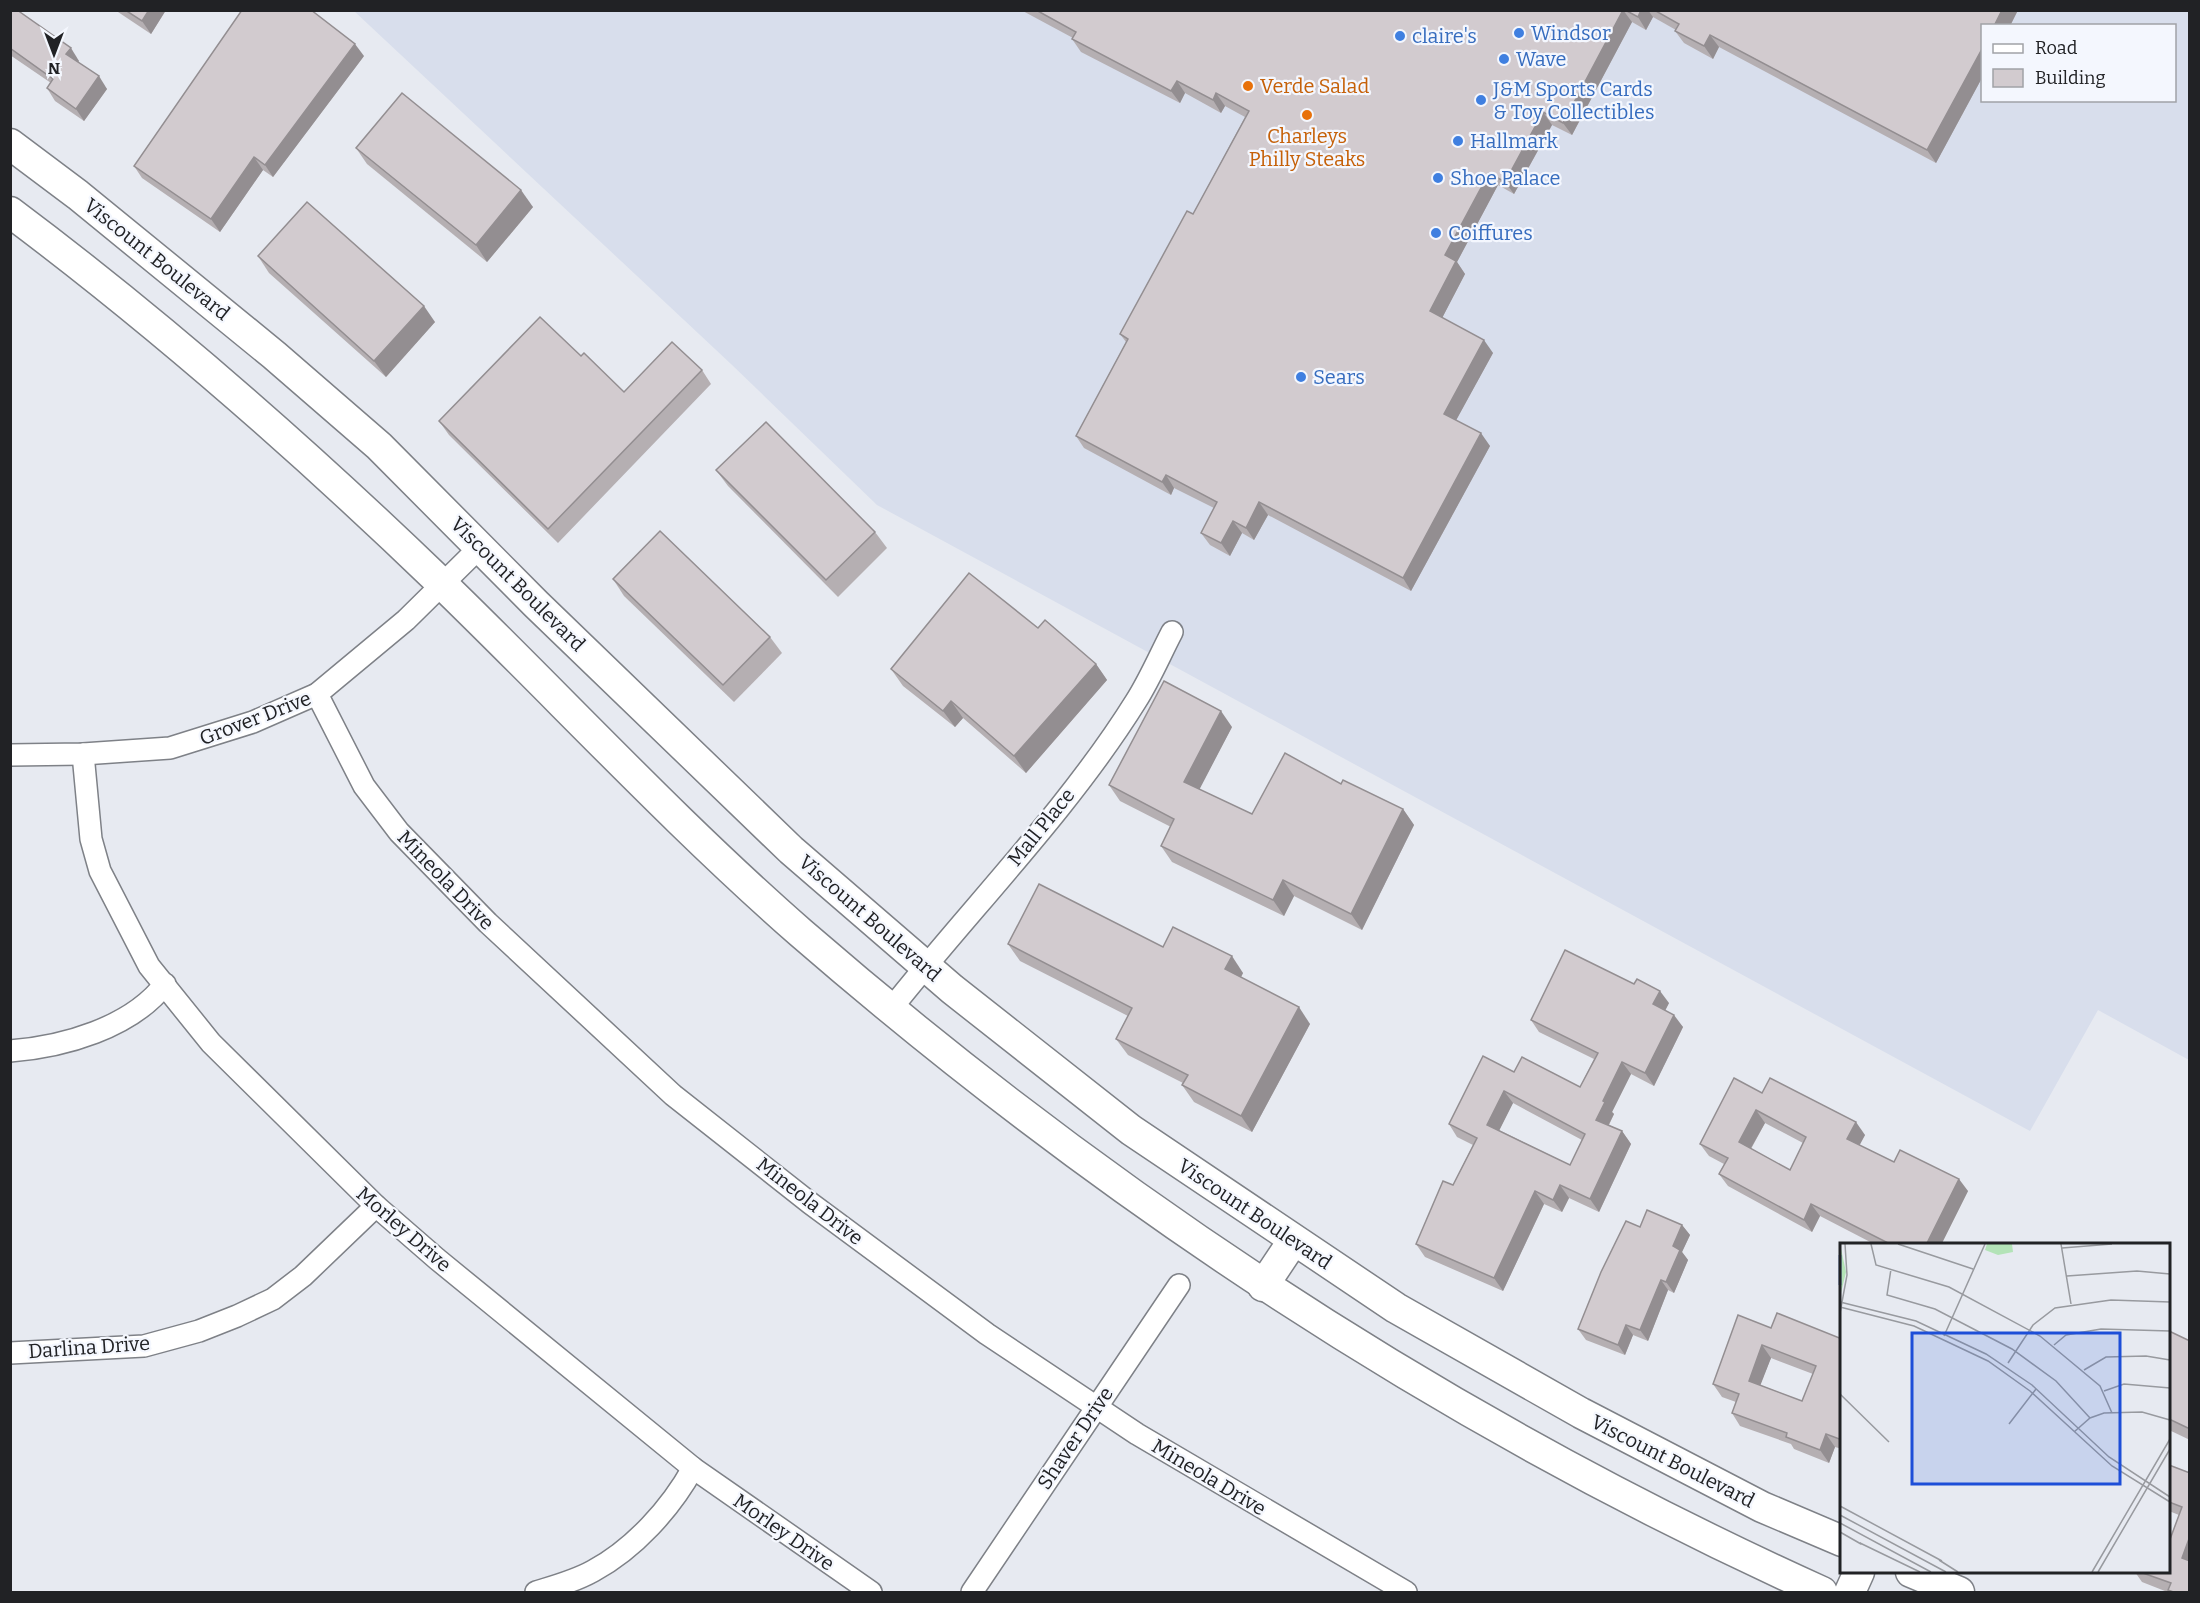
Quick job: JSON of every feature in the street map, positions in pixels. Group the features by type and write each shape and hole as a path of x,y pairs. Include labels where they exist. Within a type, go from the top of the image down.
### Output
{"main road":[{"name":"Viscount Boulevard","path":"10,144 78,195 274,355 379,446 791,850 993,1023 1131,1130 1293,1241 1396,1308 1581,1413 1762,1507 1840,1540"},
{"path":"10,212 113,290 271,424 441,584 582,726 708,848 891,1010 1011,1106 1107,1178 1263,1286 1413,1380 1547,1456 1764,1567 1822,1593"},
{"path":"1263,1286 1293,1241"},
{"path":"1850,1593 1860,1573"},
{"path":"1913,1573 1959,1593"}],"street":[{"name":"Grover Drive","path":"10,755 83,754 170,748 254,722 317,694 406,620 480,547"},
{"name":"Mall Place","path":"891,1010 1056,809 1109,739 1137,700 1172,632"},
{"name":"Mineola Drive","path":"317,694 364,786 399,832 488,923 655,1079 895,1267 987,1334 1095,1407 1406,1593"},
{"name":"Morley Drive","path":"83,754 91,839 100,871 149,966 211,1043 376,1206 693,1468 871,1593"},
{"path":"10,1051 68,1041 93,1032 135,1010 158,993 165,984"},
{"name":"Darlina Drive","path":"10,1353 144,1346 199,1331 237,1316 273,1299 303,1276 376,1206"},
{"name":"Shaver Drive","path":"972,1593 1179,1285"},
{"path":"536,1593 573,1581 596,1570 638,1538 668,1504 693,1468"}],"shaded area":[{"path":"354,11 2189,11 2189,1060 2098,1010 2030,1131 877,505 731,364"}],"building":[{"path":"10,10 17,10 71,48 66,54 99,76 76,109 47,88 53,79 10,48"},
{"path":"125,10 149,10 142,21"},
{"path":"242,10 311,10 355,44 265,165 254,157 211,219 134,166"},
{"path":"1036,10 1623,10 1563,123 1543,112 1505,182 1489,173 1445,255 1456,261 1430,311 1484,340 1444,414 1481,433 1403,578 1259,502 1246,528 1233,521 1221,543 1201,533 1217,502 1166,475 1162,482 1076,436 1128,339 1120,334 1187,211 1193,214 1249,111 1216,93 1213,100 1177,81 1171,91 1072,39 1076,32"},
{"path":"1625,10 1641,10 1638,17"},
{"path":"1654,10 2002,10 1995,24 1981,24 1981,51 1927,150 1710,35 1704,46 1675,31 1679,24"},
{"path":"402,93 521,190 476,245 356,148"},
{"path":"307,202 424,306 374,361 258,256"},
{"path":"540,317 581,356 584,353 624,392 672,342 702,370 548,529 439,421"},
{"path":"766,422 875,532 826,580 716,470"},
{"path":"660,531 770,637 723,685 613,579"},
{"path":"969,573 1038,628 1045,620 1096,664 1014,756 951,701 943,711 891,669"},
{"path":"1164,681 1221,711 1184,782 1252,814 1285,753 1341,784 1343,780 1403,809 1351,914 1283,880 1273,900 1161,846 1174,819 1109,785"},
{"path":"1039,884 1163,947 1173,927 1232,956 1225,969 1299,1007 1241,1116 1182,1085 1188,1075 1116,1039 1132,1008 1008,944"},
{"path":"1565,950 1634,984 1637,979 1660,991 1653,1004 1674,1015 1645,1073 1622,1062 1603,1101 1605,1102 1596,1120 1622,1131 1590,1199 1560,1185 1553,1200 1535,1191 1494,1278 1416,1244 1443,1181 1453,1185 1477,1138 1449,1124 1483,1056 1514,1072 1522,1057 1580,1087 1598,1053 1531,1020","holes":["1504,1091 1585,1134 1570,1165 1487,1125"]},
{"path":"1734,1078 1762,1093 1770,1078 1856,1122 1847,1139 1894,1162 1900,1150 1959,1179 1927,1243 1888,1243 1811,1204 1804,1220 1719,1174 1728,1158 1700,1144","holes":["1756,1110 1806,1137 1790,1170 1739,1142"]},
{"path":"1647,1210 1682,1225 1673,1246 1680,1250 1666,1282 1661,1280 1640,1330 1626,1325 1618,1345 1578,1329 1601,1272 1626,1221 1640,1227"},
{"path":"1777,1313 1840,1338 1840,1439 1826,1434 1820,1450 1786,1437 1787,1433 1732,1413 1739,1394 1713,1384 1738,1315 1771,1328","holes":["1762,1345 1816,1366 1802,1401 1749,1381"]},
{"path":"2170,1331 2190,1341 2190,1429 2170,1419"},
{"path":"2170,1465 2190,1473 2190,1536 2182,1558 2190,1561 2190,1593 2176,1593 2168,1590 2171,1583 2143,1573 2170,1573 2170,1539 2182,1507 2170,1502"}],"place":[{"name":"Windsor","path":"1519,33"},
{"name":"claire's","path":"1400,36"},
{"name":"Wave","path":"1504,59"},
{"name":"Verde Salad","path":"1248,86"},
{"name":"J&M Sports Cards & Toy Collectibles","path":"1481,100"},
{"name":"Charleys Philly Steaks","path":"1307,115"},
{"name":"Hallmark","path":"1458,141"},
{"name":"Shoe Palace","path":"1438,178"},
{"name":"Coiffures","path":"1436,233"},
{"name":"Sears","path":"1301,377"}]}
